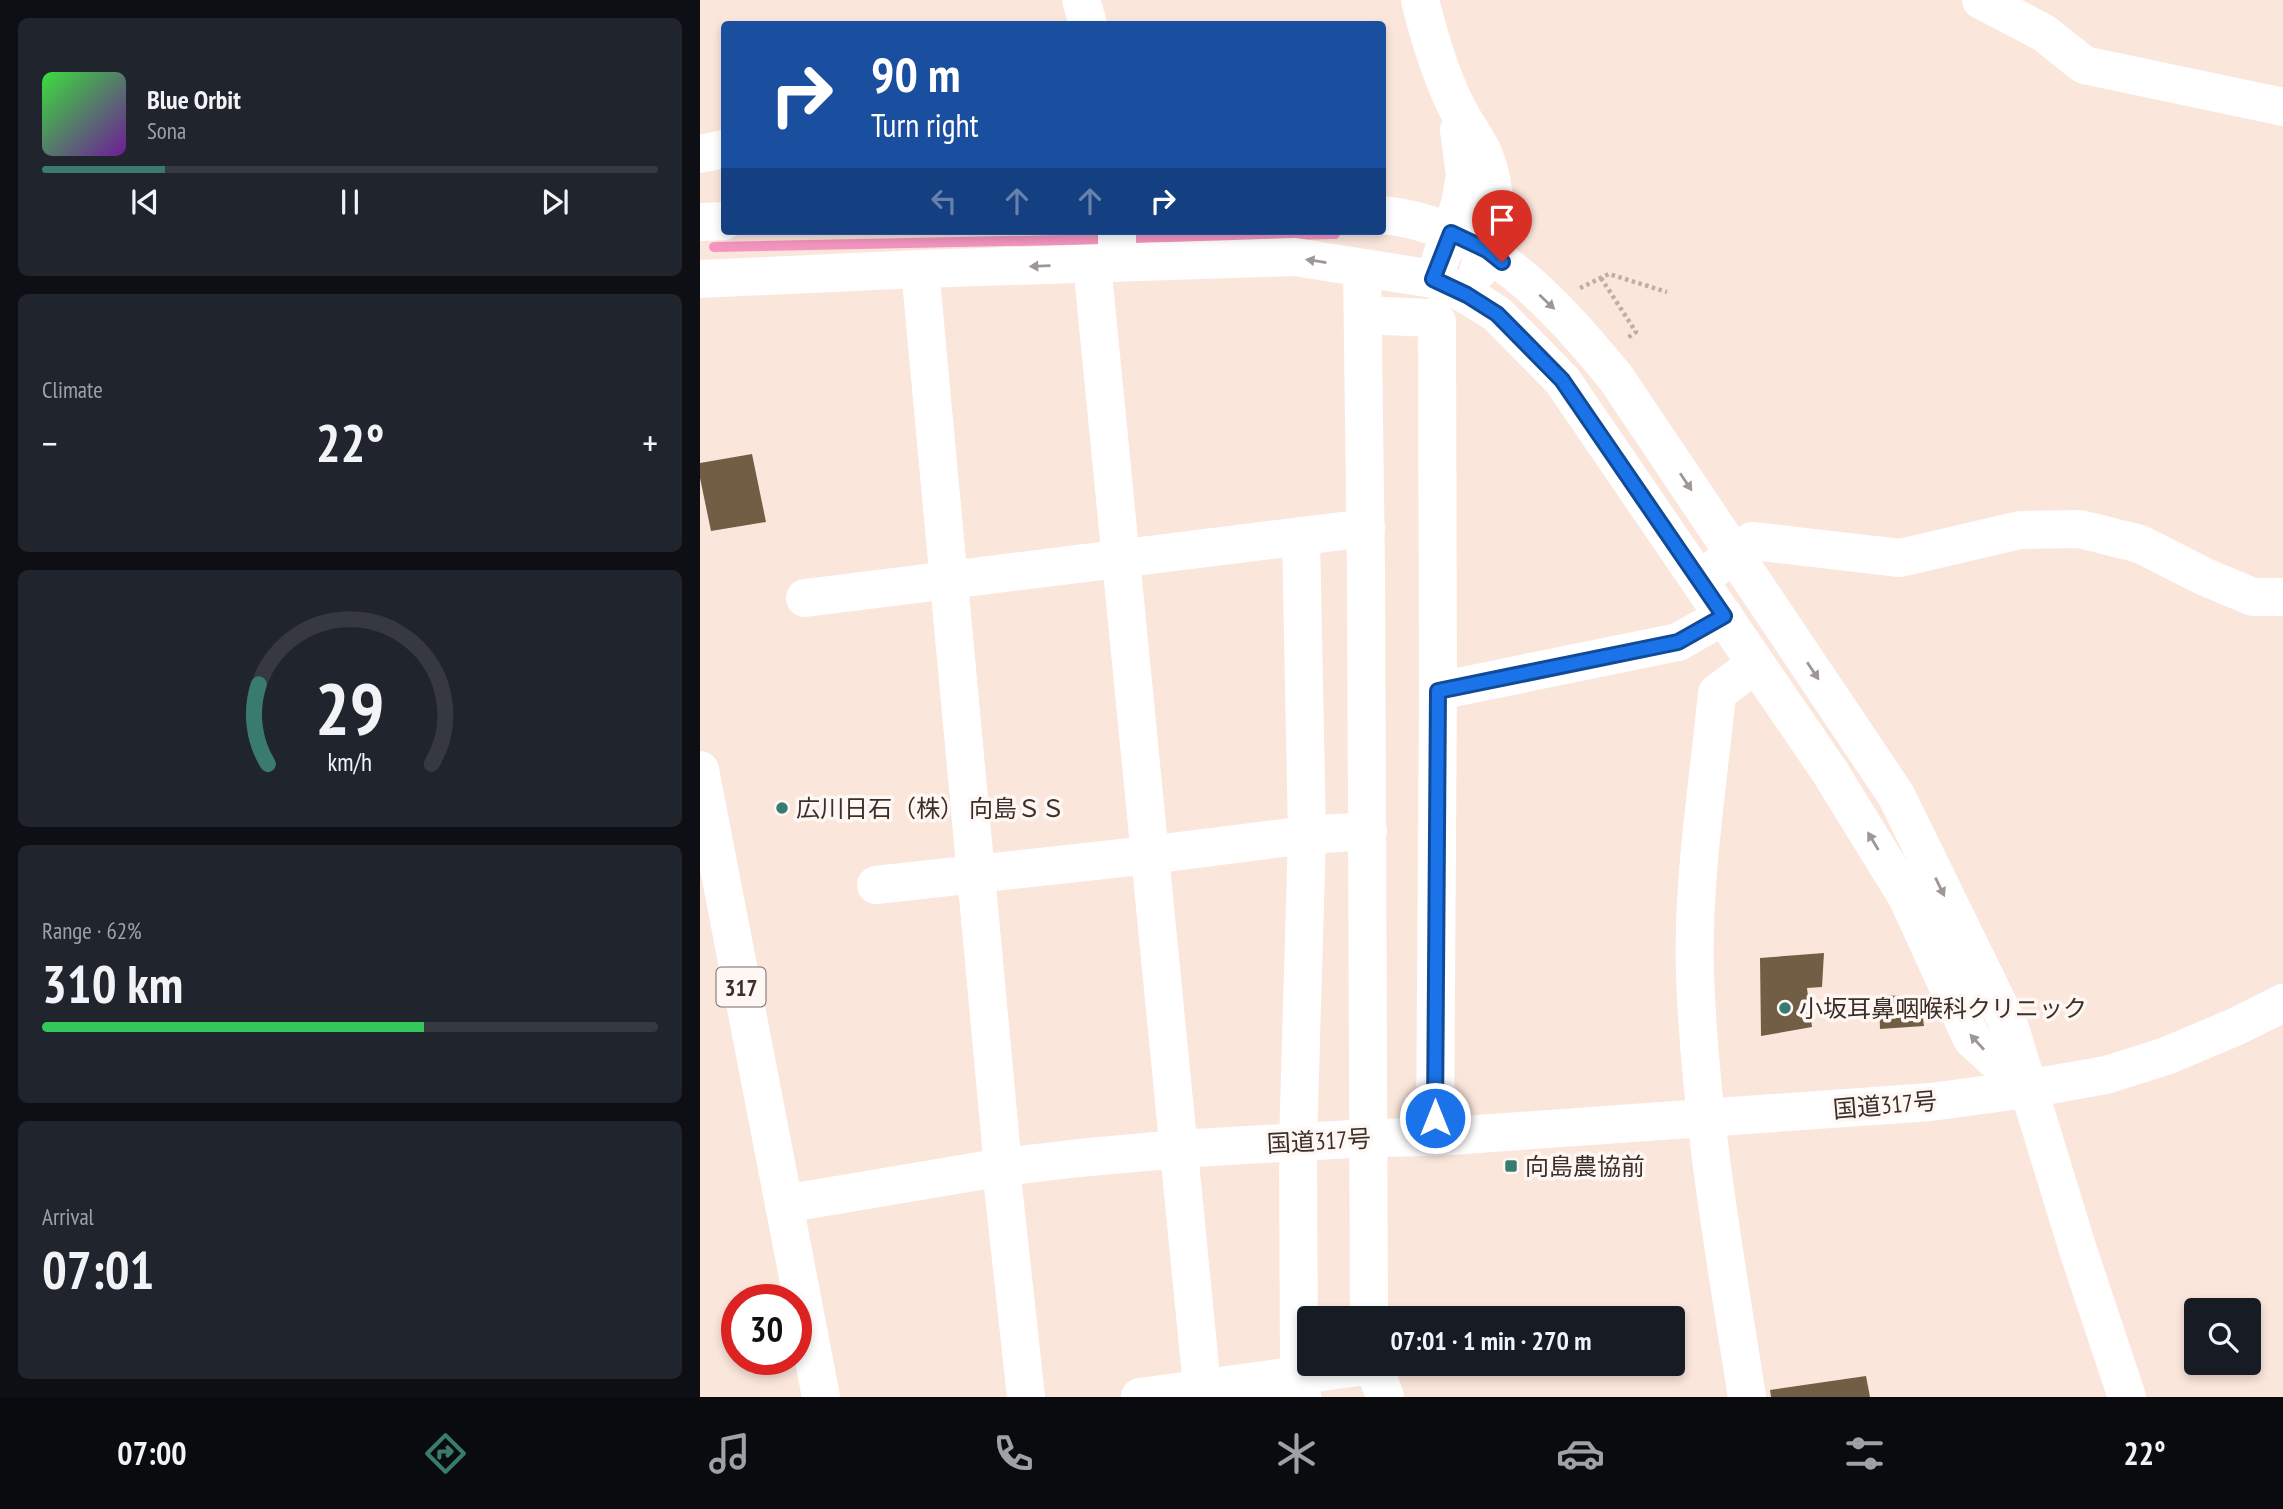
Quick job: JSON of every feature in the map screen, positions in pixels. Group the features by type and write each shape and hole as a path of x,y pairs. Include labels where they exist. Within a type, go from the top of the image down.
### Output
{"main road":[{"path":"1081,0 1087,21"},
{"path":"1420,0 1430,39 1457,107 1484,155 1496,200 1487,250 1467,295"},
{"path":"1981,0 2044,33 2084,65 2283,107"},
{"path":"1433,279 1460,204 1465,175 1457,107"},
{"path":"700,154 721,150"},
{"path":"1386,215 1401,217 1451,233 1487,250 1572,324 1607,367 1896,795 2010,1028 2027,1089 2127,1397"},
{"path":"700,222 721,221"},
{"path":"700,279 920,269 1109,253 1295,257 1433,279 1467,295 1497,314 1562,380 1830,772 1907,897 1972,1039 2027,1089"},
{"path":"1109,253 1119,559 1203,1393"},
{"path":"1362,268 1366,528 1369,1306"},
{"path":"920,269 1003,1186 1026,1397"},
{"path":"1363,315 1431,318 1437,322 1438,691 1434,1137"},
{"path":"805,598 1366,528"},
{"path":"1699,580 1752,541 1900,558 2020,530 2080,529 2140,544 2205,577 2253,597 2283,597"},
{"path":"1300,1386 1298,1143 1307,835 1301,536"},
{"path":"1438,691 1678,642 1724,616"},
{"path":"1747,1397 1707,1142 1695,974 1695,904 1717,693 1756,664"},
{"name":"317","path":"700,769 783,1203"},
{"path":"876,885 1307,835 1368,831"},
{"name":"国道317号","path":"783,1203 1003,1167 1178,1149 1434,1137 1931,1102 2106,1075 2166,1056 2283,1003"},
{"path":"783,1203 821,1397"},
{"path":"1140,1397 1300,1386 1370,1376"}],"path":[{"path":"1609,274 1667,292"},
{"path":"1601,278 1636,332"}],"building":[{"path":"752,454 766,522 711,531 700,478 700,463"},
{"name":"小坂耳鼻咽喉科クリニック","path":"1824,953 1822,987 1807,988 1812,1027 1761,1036 1760,958"},
{"path":"1879,995 1920,997 1924,1026 1880,1029"},
{"path":"1866,1376 1870,1397 1771,1397 1770,1390"}],"waterway":[{"path":"1125,238 1282,235"},
{"path":"714,247 1110,239"}],"place":[{"name":"広川日石（株） 向島ＳＳ","path":"782,808"},
{"name":"小坂耳鼻咽喉科クリニック","path":"1785,1008"},
{"name":"向島農協前","path":"1511,1166"}],"route":[{"path":"1435,1118 1438,691 1678,642 1724,616 1562,380 1497,314 1467,295 1433,279 1451,233 1487,250 1502,262"}]}
